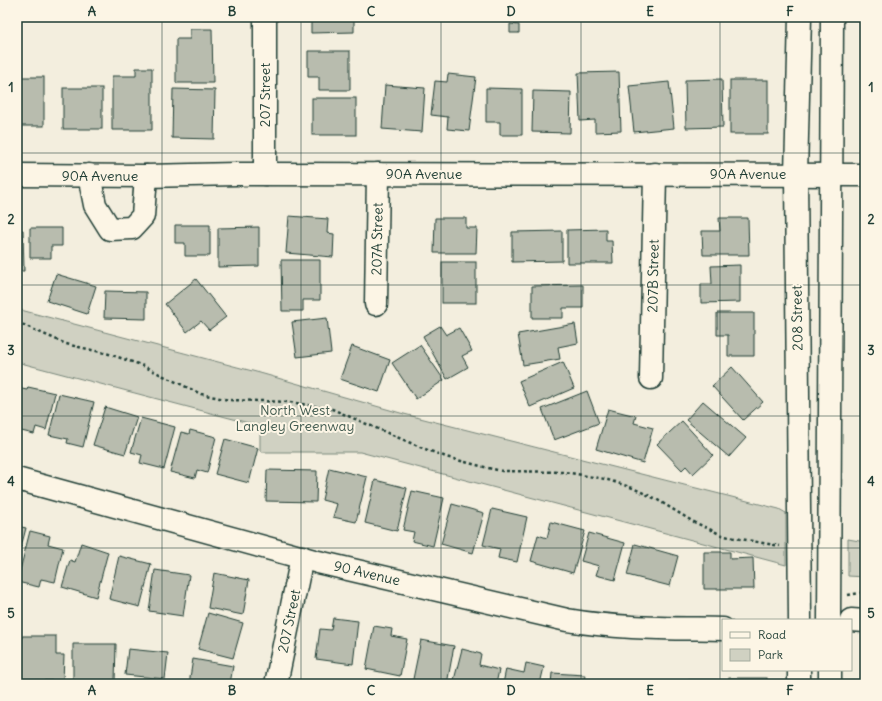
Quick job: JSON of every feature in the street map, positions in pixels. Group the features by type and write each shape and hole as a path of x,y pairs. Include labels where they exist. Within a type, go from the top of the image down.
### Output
{"street":[{"name":"207 Street","path":"265,17 265,174"},
{"name":"208 Street","path":"800,17 796,174 800,619"},
{"path":"829,619 830,174 832,17"},
{"name":"207A Street","path":"376,304 378,174"},
{"name":"207B Street","path":"651,378 655,174"},
{"name":"90A Avenue","path":"17,175 865,175"},
{"path":"89,175 95,205 110,229 132,228 143,216 146,176"},
{"name":"90 Avenue","path":"17,479 302,557 567,620 598,625 647,628 722,629"},
{"name":"207 Street","path":"276,684 302,557"},
{"path":"852,620 865,621"},
{"path":"799,671 799,684"},
{"path":"830,671 830,684"}],"path":[{"path":"17,322 66,344 109,354 141,365 201,394 229,400 290,402 332,409 420,447 502,471 564,472 605,479 633,488 656,498 692,521 724,536 775,544 783,548"},
{"path":"845,596 865,592"}],"green space":[{"name":"North West Langley Greenway","path":"17,309 260,373 404,414 779,509 786,513 786,565 360,452 262,452 260,451 260,426 17,362"},
{"path":"848,539 865,542 865,577 848,576"}],"building":[{"path":"211,17 211,19 173,18"},
{"path":"311,17 354,17 354,32 311,33"},
{"path":"510,24 519,25 519,33 510,33"},
{"path":"190,29 212,29 213,83 176,83 176,39 190,39"},
{"path":"308,51 350,51 350,90 319,90 319,77 308,77"},
{"path":"136,68 152,68 152,130 112,130 112,76 136,76"},
{"path":"619,72 621,131 595,132 595,120 580,121 578,73"},
{"path":"448,74 476,77 469,131 447,129 448,117 431,115 435,81 447,82"},
{"path":"17,77 44,77 44,126 17,126"},
{"path":"722,79 723,127 686,128 685,80"},
{"path":"730,80 768,80 768,134 730,134"},
{"path":"669,82 674,128 634,132 629,86"},
{"path":"385,85 425,88 422,132 382,129"},
{"path":"63,88 102,88 102,129 63,129"},
{"path":"486,88 522,89 522,135 500,135 500,122 486,122"},
{"path":"173,89 215,90 214,139 172,138"},
{"path":"533,91 571,92 570,133 532,132"},
{"path":"312,98 356,98 356,135 312,135"},
{"path":"289,216 328,219 327,233 334,234 333,257 286,253"},
{"path":"435,218 466,218 466,228 477,228 476,253 434,253"},
{"path":"719,218 748,218 749,255 703,255 702,231 720,231"},
{"path":"175,225 210,225 210,256 185,256 185,243 175,243"},
{"path":"259,227 259,266 218,267 218,228"},
{"path":"30,228 62,228 62,246 51,246 51,258 30,258"},
{"path":"606,229 606,241 612,241 613,263 567,263 567,230"},
{"path":"17,230 23,230 24,271 17,271"},
{"path":"562,231 562,261 512,262 512,232"},
{"path":"281,260 320,260 320,300 303,300 303,311 282,311"},
{"path":"442,262 476,262 476,303 442,303"},
{"path":"740,265 740,302 701,303 701,284 712,284 711,266"},
{"path":"56,274 96,286 87,314 47,301"},
{"path":"196,279 226,317 209,330 201,321 187,332 165,304"},
{"path":"583,285 583,308 563,308 563,318 532,318 532,286"},
{"path":"105,291 146,292 146,319 104,318"},
{"path":"717,313 754,313 754,356 728,356 728,335 717,335"},
{"path":"327,318 331,353 297,357 292,322"},
{"path":"575,324 578,343 558,347 560,359 523,365 518,334"},
{"path":"440,326 446,335 459,328 472,351 462,356 468,367 447,379 423,336"},
{"path":"420,345 444,380 416,399 392,363"},
{"path":"352,346 390,360 379,392 340,379"},
{"path":"563,362 574,388 530,407 519,381"},
{"path":"732,367 763,402 743,420 712,386"},
{"path":"28,387 55,393 46,430 36,427 34,434 17,430 17,388 27,390"},
{"path":"587,391 599,423 554,440 542,409"},
{"path":"59,394 94,402 83,447 67,443 68,439 49,435"},
{"path":"703,401 746,438 729,457 686,420"},
{"path":"105,407 137,417 125,454 93,445"},
{"path":"608,409 636,416 634,423 653,428 643,463 596,449"},
{"path":"141,418 175,427 164,469 140,463 142,455 131,452"},
{"path":"682,421 713,455 693,474 686,466 682,470 657,444"},
{"path":"190,430 216,437 207,473 197,470 195,478 170,472 181,432 189,434"},
{"path":"225,439 258,448 249,483 215,474"},
{"path":"329,468 367,477 356,522 333,517 337,504 322,500"},
{"path":"267,470 317,471 316,502 266,501"},
{"path":"375,480 407,488 397,531 365,523"},
{"path":"412,491 444,498 433,546 412,541 414,532 403,530"},
{"path":"452,504 484,513 473,553 441,544"},
{"path":"492,509 527,517 517,562 498,558 500,549 483,545"},
{"path":"551,522 585,531 573,573 531,561 538,535 547,538"},
{"path":"17,526 26,528 21,547 17,546"},
{"path":"30,531 50,536 48,544 63,548 55,582 41,579 39,587 17,582"},
{"path":"589,533 625,543 615,580 596,575 599,566 581,561"},
{"path":"81,543 108,552 96,597 62,587 70,560 75,562"},
{"path":"635,544 678,556 670,586 627,575"},
{"path":"704,552 730,552 730,559 753,558 754,589 704,589"},
{"path":"119,556 151,564 140,607 109,599"},
{"path":"155,570 189,575 183,616 149,611"},
{"path":"214,573 249,580 243,615 208,608"},
{"path":"208,613 243,623 233,658 198,649"},
{"path":"333,618 358,621 353,664 316,659 320,629 331,630"},
{"path":"374,626 392,629 391,636 407,639 400,676 366,669"},
{"path":"22,636 56,636 56,655 64,655 63,681 21,680"},
{"path":"421,640 454,646 447,684 412,684"},
{"path":"73,644 116,644 115,681 73,681"},
{"path":"128,649 168,653 165,679 125,675"},
{"path":"462,649 481,654 479,665 499,670 496,684 453,684"},
{"path":"193,659 233,666 230,684 189,684"},
{"path":"526,663 544,667 540,684 503,684 506,669 524,673"},
{"path":"552,673 585,675 584,684 551,684"},
{"path":"729,678 767,678 767,684 729,684"},
{"path":"688,680 717,680 717,684 688,684"},
{"path":"593,682 628,682 628,684 593,684"}]}
